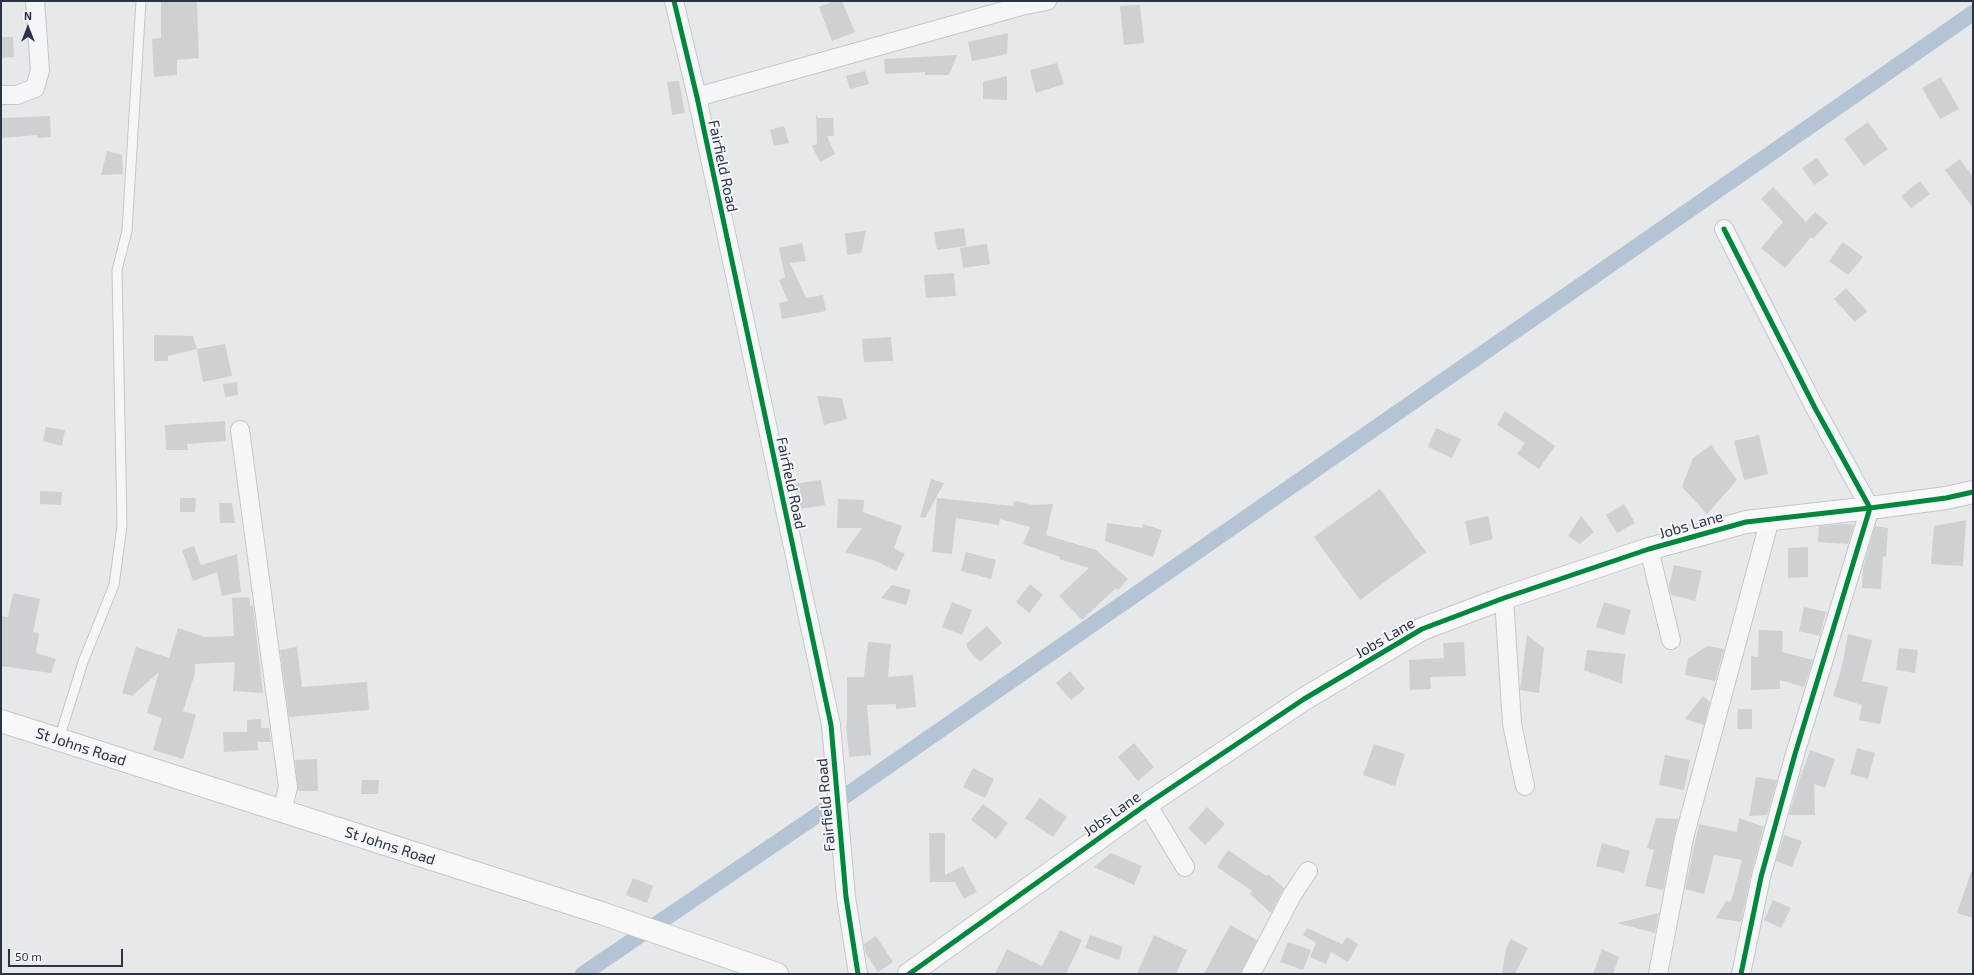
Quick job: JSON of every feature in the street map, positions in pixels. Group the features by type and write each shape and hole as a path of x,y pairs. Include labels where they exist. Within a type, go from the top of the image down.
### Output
{"street":[{"path":"1,95 17,95 35,88 40,70 35,1"},
{"name":"Fairfield Road","path":"674,1 697,97 831,725 846,897 858,974"},
{"path":"697,97 1021,6 1046,1"},
{"path":"1724,229 1815,408 1870,508 1795,754 1761,877 1741,974"},
{"path":"240,430 288,787 282,812"},
{"name":"Jobs Lane","path":"909,974 1147,804 1304,700 1422,629 1504,598 1649,549 1746,522 1946,498 1973,492"},
{"path":"1658,974 1684,838 1770,519"},
{"path":"1649,549 1671,640"},
{"path":"1504,598 1512,724 1525,786"},
{"name":"St Johns Road","path":"1,721 59,741 601,913 777,974"},
{"path":"1147,804 1185,867"},
{"path":"1251,974 1292,895 1308,871"}],"lane":[{"path":"59,741 83,662 114,585 122,526 117,270 128,231 141,1"}],"building":[{"path":"161,1 197,1 199,58 177,60 177,75 154,77 152,39 161,38"},
{"path":"835,1 842,1 855,32 832,41 819,7"},
{"path":"1140,5 1144,43 1124,45 1120,6"},
{"path":"1008,33 1007,54 972,61 968,42"},
{"path":"1,37 13,37 14,57 1,58"},
{"path":"957,55 949,75 925,75 925,72 885,74 884,59"},
{"path":"1057,63 1064,84 1036,93 1030,70"},
{"path":"865,71 869,84 850,89 846,76"},
{"path":"1007,76 1007,100 983,99 983,82"},
{"path":"1941,77 1959,109 1940,119 1922,88"},
{"path":"679,81 685,113 672,115 667,82"},
{"path":"816,114 818,118 833,118 834,136 827,136 835,154 820,162 812,146 817,144"},
{"path":"50,116 51,137 37,138 37,135 1,138 1,118"},
{"path":"1868,122 1888,149 1864,166 1844,139"},
{"path":"784,126 789,143 774,146 770,130"},
{"path":"107,151 122,155 123,174 101,175"},
{"path":"1817,158 1829,175 1814,185 1802,168"},
{"path":"1960,159 1973,177 1973,208 1945,170"},
{"path":"1920,181 1930,194 1911,208 1901,196"},
{"path":"1773,187 1806,222 1815,212 1828,223 1813,239 1811,237 1785,268 1761,248 1783,222 1761,199"},
{"path":"964,228 966,246 937,250 934,232"},
{"path":"866,231 861,253 847,255 845,233"},
{"path":"1843,242 1863,257 1848,275 1829,261"},
{"path":"802,243 806,261 790,263 806,298 823,295 826,311 782,319 779,303 788,301 779,280 785,277 779,248"},
{"path":"987,244 990,264 963,268 960,248"},
{"path":"954,273 956,296 926,298 924,275"},
{"path":"1846,288 1867,311 1855,322 1834,299"},
{"path":"154,335 193,336 197,349 168,356 168,361 154,361"},
{"path":"891,337 893,361 864,362 862,339"},
{"path":"225,344 232,376 203,382 197,349"},
{"path":"237,382 238,395 225,397 223,384"},
{"path":"817,396 842,398 847,419 824,425"},
{"path":"1505,411 1555,446 1539,469 1517,454 1525,443 1497,425"},
{"path":"225,421 226,441 187,444 188,450 166,450 165,425"},
{"path":"46,427 65,430 62,446 43,441"},
{"path":"1436,428 1461,439 1452,458 1428,447"},
{"path":"1759,435 1768,474 1744,480 1734,441"},
{"path":"1711,445 1737,480 1707,514 1682,487 1693,458"},
{"path":"931,479 944,483 925,518 920,517"},
{"path":"821,480 825,505 798,509 794,484"},
{"path":"1380,489 1426,552 1360,600 1314,537"},
{"path":"40,491 62,492 61,505 40,504"},
{"path":"180,498 196,498 195,512 180,512"},
{"path":"937,498 1013,506 1014,501 1033,505 1053,504 1046,535 1096,550 1128,579 1118,590 1116,588 1082,620 1059,596 1089,568 1059,559 1060,557 1023,544 1030,527 1000,519 999,525 956,518 952,554 932,552"},
{"path":"838,499 864,500 863,512 902,526 894,548 905,554 896,571 876,561 845,552 862,528 837,528"},
{"path":"219,503 232,503 235,523 220,523"},
{"path":"1624,504 1635,523 1617,533 1606,515"},
{"path":"1488,516 1493,539 1470,545 1465,521"},
{"path":"1581,516 1594,532 1580,544 1568,536"},
{"path":"1966,520 1963,566 1931,564 1934,526"},
{"path":"1107,523 1142,528 1143,524 1162,530 1153,557 1105,541"},
{"path":"1845,524 1854,525 1848,544 1818,542 1819,526"},
{"path":"1875,526 1888,528 1886,557 1883,556 1881,589 1862,588 1863,568"},
{"path":"194,546 201,565 237,554 241,592 222,596 217,572 193,581 182,550"},
{"path":"1808,547 1808,577 1788,578 1788,548"},
{"path":"966,552 996,560 991,579 961,571"},
{"path":"1674,565 1702,571 1695,601 1671,595 1669,585"},
{"path":"1030,584 1043,595 1029,613 1016,602"},
{"path":"892,585 911,590 906,605 881,598"},
{"path":"13,593 40,599 33,632 39,633 36,653 56,659 51,673 1,666 1,616 8,617"},
{"path":"249,597 250,605 253,607 263,693 233,691 235,662 195,664 195,673 183,711 196,715 183,759 153,750 162,718 147,713 159,672 132,696 122,693 136,647 169,658 178,628 205,637 234,636 232,598"},
{"path":"952,602 972,610 962,635 942,627"},
{"path":"1604,602 1631,610 1624,635 1596,627"},
{"path":"1804,607 1826,612 1820,636 1799,631"},
{"path":"987,626 1002,643 980,662 967,648 967,643"},
{"path":"1759,630 1783,631 1782,652 1813,660 1804,687 1780,680 1780,689 1751,690 1751,656 1758,657"},
{"path":"1848,634 1872,640 1862,681 1888,687 1880,724 1859,720 1862,705 1833,696 1842,666"},
{"path":"1527,635 1544,648 1539,693 1520,690"},
{"path":"868,642 891,644 888,677 913,675 916,707 896,709 896,704 867,705 871,755 849,757 846,725 847,677 864,677"},
{"path":"1464,642 1466,676 1430,677 1431,689 1410,690 1409,660 1444,658 1443,643"},
{"path":"1707,646 1724,649 1715,681 1685,675 1688,659"},
{"path":"297,647 302,687 367,682 369,710 289,717 280,650"},
{"path":"1899,648 1918,650 1915,673 1896,670"},
{"path":"1587,650 1625,654 1622,684 1584,670"},
{"path":"1070,671 1085,689 1071,700 1056,683"},
{"path":"1703,696 1710,702 1704,725 1685,719"},
{"path":"1738,709 1752,709 1752,729 1737,729"},
{"path":"261,719 261,728 269,728 271,742 258,742 258,750 224,752 223,732 247,732 247,720"},
{"path":"1134,743 1154,767 1138,781 1118,757"},
{"path":"1374,744 1405,754 1395,786 1363,775"},
{"path":"1857,748 1875,753 1868,779 1850,774"},
{"path":"1810,750 1835,759 1825,788 1814,784 1815,815 1789,815 1798,784"},
{"path":"1665,755 1690,760 1684,790 1659,785"},
{"path":"317,759 318,791 298,791 295,760"},
{"path":"973,768 994,779 985,798 963,787"},
{"path":"1756,777 1777,780 1767,815 1749,816"},
{"path":"362,780 379,780 378,794 361,794"},
{"path":"1040,798 1067,817 1053,837 1025,818"},
{"path":"983,804 1008,823 996,839 971,820"},
{"path":"1207,807 1225,824 1205,845 1188,828"},
{"path":"1656,818 1678,819 1663,890 1645,886 1654,850 1647,848"},
{"path":"1739,818 1764,827 1751,874 1741,922 1716,918 1726,901 1731,902 1742,860 1714,855 1704,894 1685,889 1699,824 1737,832"},
{"path":"929,833 945,833 945,875 963,866 977,892 964,899 955,882 930,882"},
{"path":"1784,835 1802,841 1792,867 1776,861"},
{"path":"1602,843 1630,851 1624,873 1596,866"},
{"path":"1228,850 1266,876 1268,874 1284,888 1271,913 1250,894 1252,891 1217,867"},
{"path":"1111,853 1142,866 1134,885 1094,867"},
{"path":"1971,872 1973,872 1973,918 1957,913"},
{"path":"633,878 653,886 647,903 626,895"},
{"path":"1773,900 1791,908 1781,928 1764,920"},
{"path":"1659,913 1655,933 1617,923"},
{"path":"1230,925 1257,940 1241,974 1204,974"},
{"path":"1307,928 1342,944 1347,937 1358,944 1348,962 1331,952 1326,964 1310,957 1316,943 1303,935"},
{"path":"1060,930 1082,940 1066,974 995,974 1007,949 1042,966"},
{"path":"1090,935 1123,947 1119,960 1085,948"},
{"path":"1154,935 1187,950 1176,974 1137,974"},
{"path":"876,936 893,962 878,972 866,954 864,944"},
{"path":"1511,939 1528,948 1515,974 1502,974 1506,949"},
{"path":"1288,942 1311,950 1303,970 1280,962"},
{"path":"1602,949 1619,957 1613,974 1593,974"}],"waterway":[{"path":"583,974 838,801 1973,13"}],"cycle path":[{"path":"674,1 697,97 831,725 846,897 858,974"},
{"path":"1724,229 1815,408 1870,508 1795,754 1761,877 1741,974"},
{"path":"909,974 1147,804 1304,699 1422,629 1504,598 1649,549 1746,522 1946,498 1973,492"}]}
